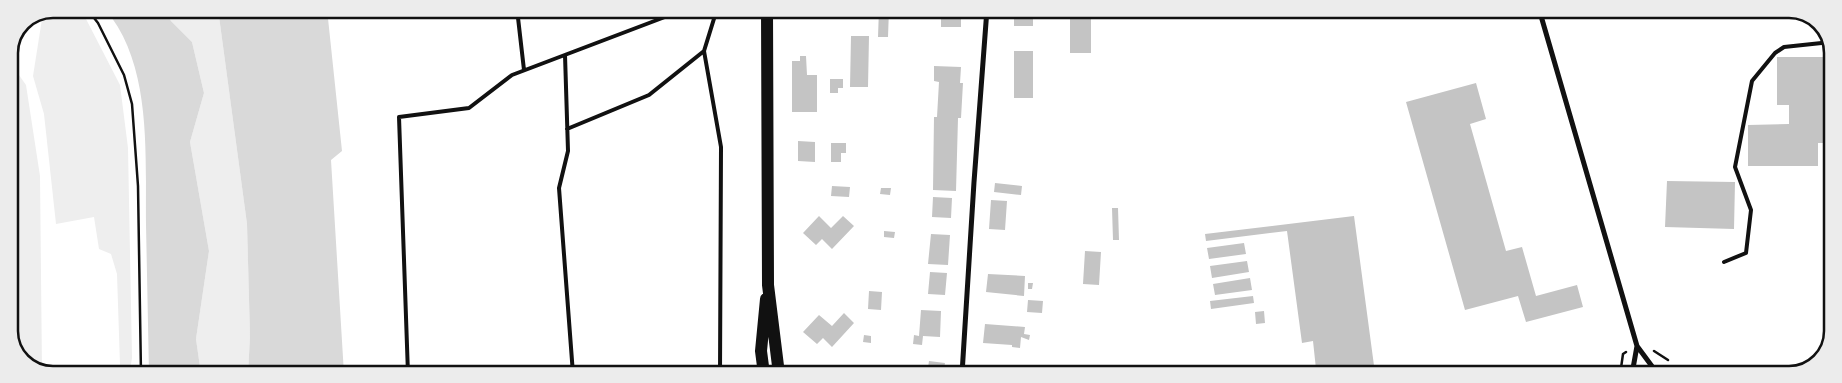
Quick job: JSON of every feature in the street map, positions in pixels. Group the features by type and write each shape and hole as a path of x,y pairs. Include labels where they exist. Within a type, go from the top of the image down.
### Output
{"main road":[{"path":"767,18 768,284 778,366"},
{"path":"763,366 761,351 762,323 768,284"}],"street":[{"path":"962,366 987,18"},
{"path":"1542,18 1637,346 1654,366"},
{"path":"1633,366 1637,346"}],"lane":[{"path":"518,18 524,70"},
{"path":"408,366 399,117 470,108 512,75 662,18"},
{"path":"714,18 704,51 721,148 720,366"},
{"path":"1724,262 1746,253 1751,210 1735,167 1752,81 1775,53 1784,47 1823,43"},
{"path":"568,129 649,95 704,51"},
{"path":"565,55 568,151 559,188 572,366"}],"path":[{"path":"94,18 124,75 132,104 138,186 141,366"},
{"path":"1637,346 1647,347 1677,366"}],"shaded area":[{"path":"83,18 86,19 120,85 128,148 131,366 120,365 117,274 111,254 99,249 94,217 56,224 44,114 33,76 42,19"},
{"path":"111,18 169,18 192,42 204,93 190,142 209,251 196,339 200,366 149,366 146,170 143,112 139,84 132,57 121,32"},
{"path":"169,18 219,18 247,224 250,336 248,366 200,366 196,339 209,251 190,142 204,93 192,42"},
{"path":"219,18 328,18 342,151 331,160 344,366 248,366 250,336 247,224"},
{"path":"18,74 26,85 40,176 42,364 26,354 18,337"}],"building":[{"path":"879,18 889,18 888,37 878,37"},
{"path":"941,18 961,18 961,27 941,27"},
{"path":"1014,18 1033,18 1033,26 1014,26"},
{"path":"1070,18 1091,18 1091,53 1070,53"},
{"path":"851,36 869,36 868,87 850,87"},
{"path":"1014,51 1033,51 1033,98 1014,98"},
{"path":"800,56 806,56 807,75 817,75 817,112 792,112 792,61 800,61"},
{"path":"1777,57 1824,57 1824,143 1818,143 1818,166 1748,166 1748,125 1789,124 1789,105 1777,105"},
{"path":"934,66 961,67 960,83 963,83 961,118 958,118 956,191 933,190 934,117 937,117 939,82 934,81"},
{"path":"830,79 843,79 843,88 838,88 838,93 830,93"},
{"path":"1476,83 1486,119 1470,124 1506,251 1522,247 1536,296 1577,285 1583,307 1526,322 1518,296 1465,310 1406,102"},
{"path":"798,141 815,142 815,162 798,161"},
{"path":"831,143 846,143 846,153 841,153 841,162 831,162"},
{"path":"1667,181 1735,182 1734,229 1665,227"},
{"path":"995,183 1022,186 1021,195 994,192"},
{"path":"832,186 850,187 849,197 831,196"},
{"path":"881,188 891,188 890,195 880,194"},
{"path":"933,197 952,198 951,218 932,217"},
{"path":"991,200 1007,201 1005,230 989,229"},
{"path":"1112,208 1118,208 1119,240 1113,240"},
{"path":"819,216 831,228 843,216 854,226 832,249 822,239 816,245 803,233"},
{"path":"1354,216 1374,366 1316,366 1313,341 1302,343 1287,231 1206,241 1205,234"},
{"path":"884,231 895,232 894,238 884,237"},
{"path":"931,234 950,235 948,265 928,264"},
{"path":"1244,243 1246,254 1209,259 1207,248"},
{"path":"1085,251 1101,252 1099,285 1083,284"},
{"path":"1247,261 1249,272 1212,278 1210,266"},
{"path":"930,272 947,273 945,295 928,294"},
{"path":"988,274 1025,276 1024,296 986,292"},
{"path":"1250,278 1252,290 1215,295 1213,284"},
{"path":"1028,283 1033,283 1032,289 1028,289"},
{"path":"869,291 882,292 881,310 868,309"},
{"path":"1253,296 1254,303 1211,309 1210,301"},
{"path":"1028,300 1043,301 1042,313 1027,312"},
{"path":"921,310 941,311 940,337 923,336 922,345 913,344 914,335 919,336"},
{"path":"1264,311 1265,323 1256,324 1255,312"},
{"path":"844,313 854,323 832,347 823,338 817,344 803,332 819,315 832,326"},
{"path":"985,324 1025,327 1024,334 1030,335 1029,340 1021,337 1020,348 1012,347 1012,345 983,343"},
{"path":"864,335 871,336 871,343 863,342"},
{"path":"929,361 945,363 944,366 928,366"}]}
